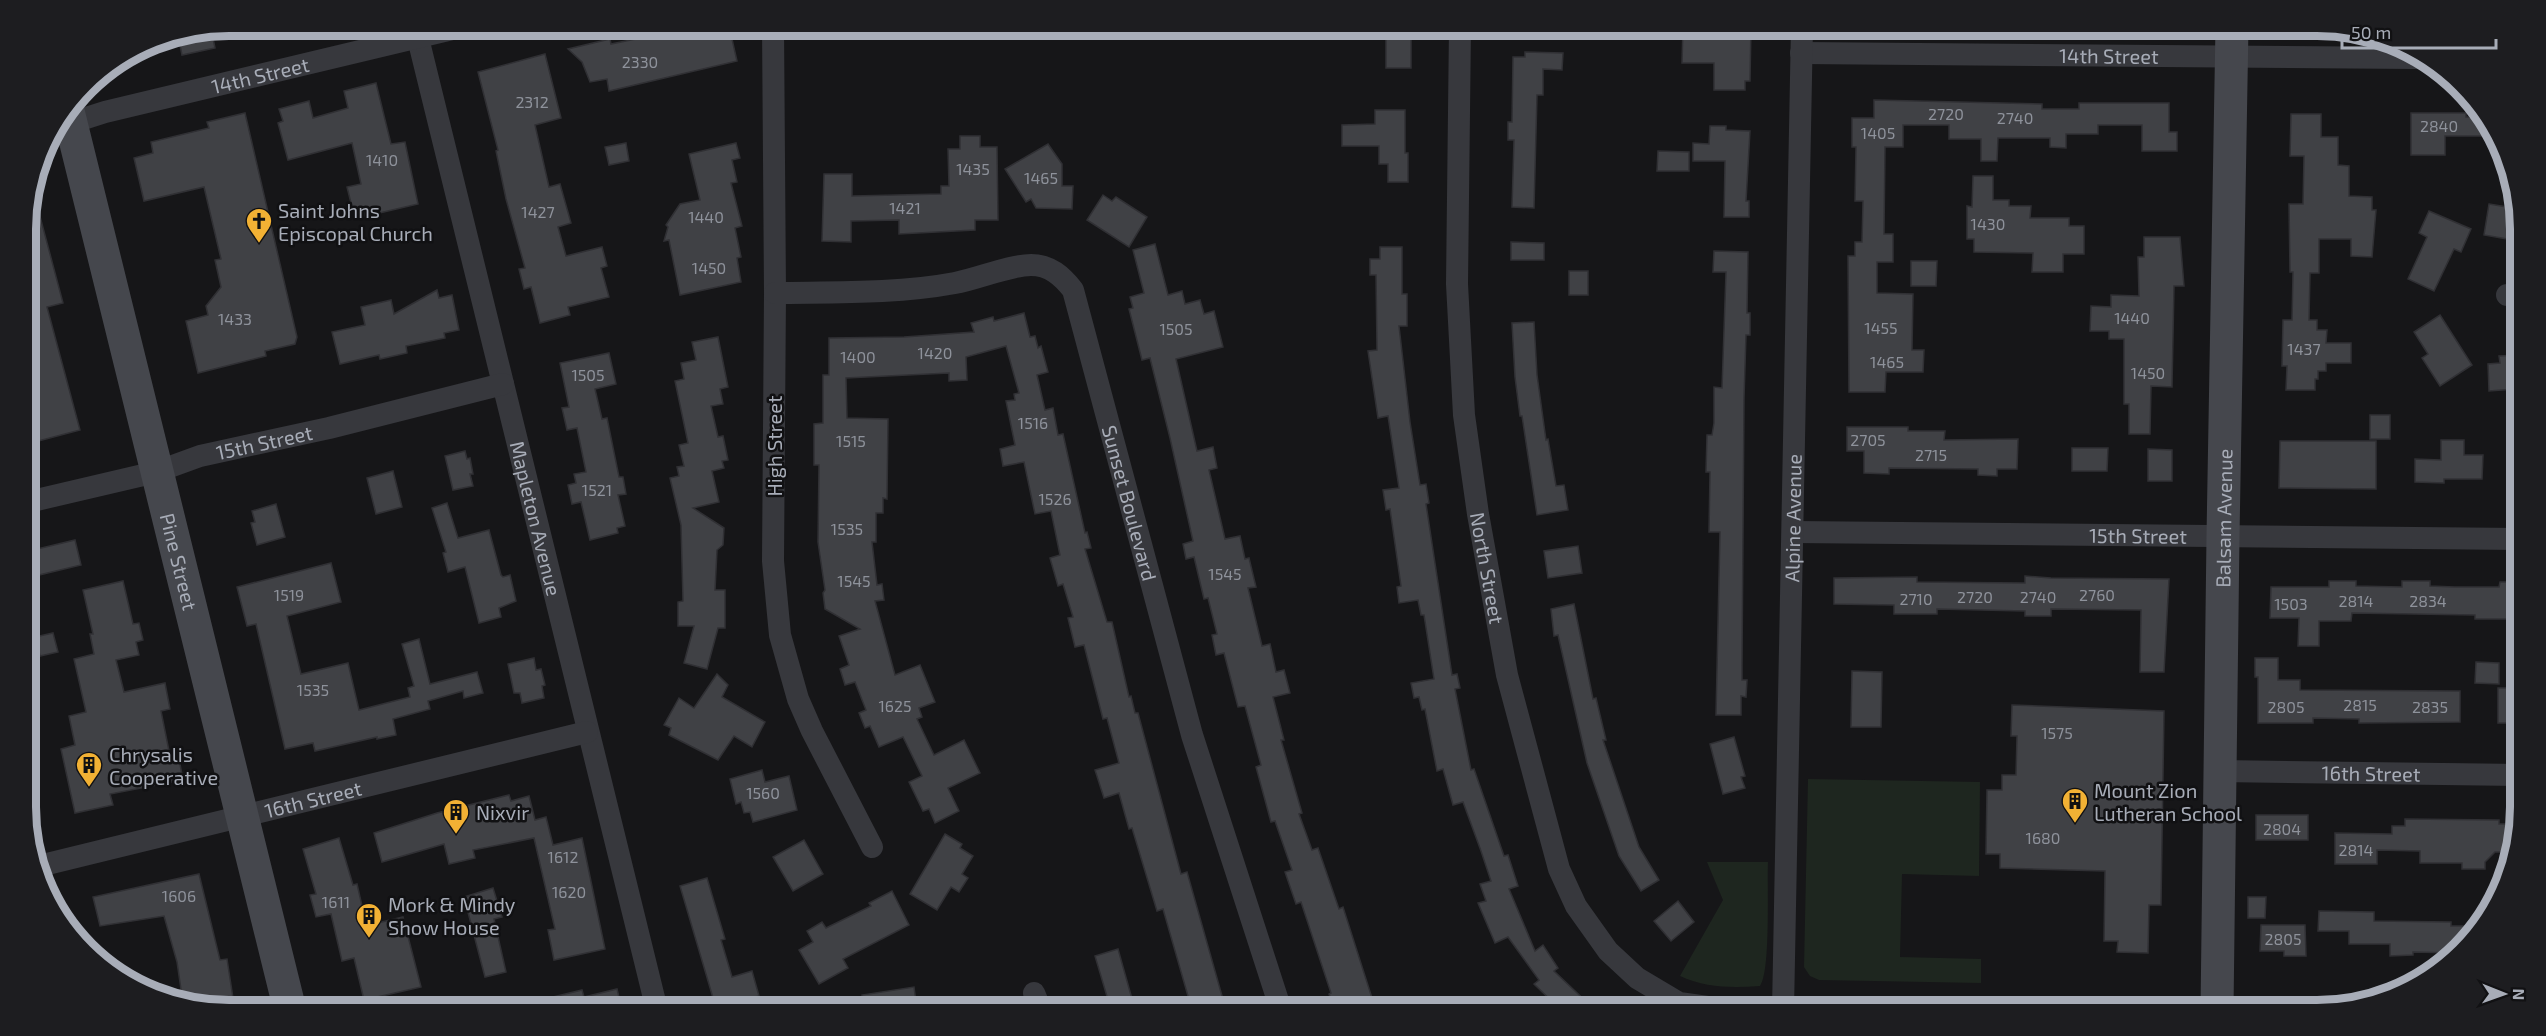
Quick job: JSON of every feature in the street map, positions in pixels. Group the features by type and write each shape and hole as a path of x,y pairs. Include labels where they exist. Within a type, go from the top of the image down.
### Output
{"street":[{"name":"14th Street","path":"70,120 394,36"},
{"name":"Mapleton Avenue","path":"418,36 587,732 654,1000"},
{"name":"High Street","path":"773,36 775,293 773,561 780,635 803,710 872,847"},
{"name":"North Street","path":"1460,36 1456,284 1464,416 1478,513 1507,675 1559,869 1576,906 1608,951 1637,978 1674,1000"},
{"name":"Alpine Avenue","path":"1783,1000 1802,36"},
{"name":"14th Street","path":"1801,53 2232,41 2404,57"},
{"name":"Balsam Avenue","path":"2217,1000 2232,41"},
{"name":"Pine Street","path":"66,125 80,153 156,472 287,1000"},
{"name":"Sunset Boulevard","path":"775,293 881,292 954,284 1030,265 1047,267 1062,276 1073,290 1192,735 1278,1000"},
{"name":"15th Street","path":"36,500 156,472 200,456 329,428 503,384"},
{"name":"15th Street","path":"1793,532 2510,539"},
{"name":"16th Street","path":"45,865 587,732"},
{"name":"16th Street","path":"2219,771 2510,775"}],"shaded area":[{"path":"1808,779 1980,782 1979,876 1902,874 1900,957 1981,959 1981,983 1819,980 1810,976 1804,967"},
{"path":"1707,862 1768,862 1766,964 1760,986 1719,986 1700,983 1680,976 1723,900"}],"building":[{"path":"650,36 731,36 737,61 609,91 607,79 590,82 582,62 568,49 610,39 611,44"},
{"path":"1386,36 1411,36 1411,68 1386,68"},
{"path":"1683,36 1751,36 1750,81 1745,81 1745,90 1714,90 1714,63 1682,63"},
{"path":"213,37 215,48 182,55 180,43"},
{"path":"1525,52 1563,53 1562,70 1543,69 1543,95 1537,95 1534,208 1512,207 1514,140 1508,140 1508,122 1512,122 1513,57 1525,57"},
{"path":"545,54 561,118 535,125 549,187 560,184 571,223 558,227 566,256 602,247 607,266 601,268 609,297 568,307 570,315 540,323 531,287 524,289 519,269 525,268 506,199 496,151 498,150 478,72"},
{"path":"376,83 391,144 405,142 418,204 362,217 360,209 353,211 347,187 361,184 352,143 288,160 278,123 283,121 279,109 309,101 313,118 348,108 344,91"},
{"path":"1874,100 2042,104 2042,109 2079,109 2079,103 2169,103 2169,132 2177,132 2177,151 2142,151 2142,125 2098,125 2098,134 2066,134 2066,148 2050,147 2050,138 1998,138 1997,161 1981,161 1981,139 1949,139 1949,125 1903,125 1903,147 1885,147 1884,234 1893,234 1893,262 1877,262 1877,293 1913,294 1912,350 1924,350 1923,372 1886,372 1885,392 1849,392 1848,256 1855,256 1855,242 1862,242 1863,201 1855,201 1856,147 1852,147 1852,118 1874,118"},
{"path":"1375,110 1405,110 1408,182 1388,182 1388,164 1379,164 1379,146 1342,146 1342,125 1375,124"},
{"name":"Saint Johns Episcopal Church","path":"245,113 297,337 295,344 265,351 266,356 198,373 186,321 208,315 206,306 221,287 215,260 221,259 204,187 144,201 134,158 153,153 151,142 209,128 207,122"},
{"path":"2411,113 2466,113 2466,117 2474,117 2486,136 2445,136 2445,155 2411,155"},
{"path":"2291,114 2321,114 2321,137 2338,137 2338,165 2349,166 2349,196 2372,197 2372,210 2376,210 2372,257 2351,256 2351,239 2319,239 2319,273 2310,273 2309,320 2317,320 2317,330 2327,330 2326,343 2351,343 2351,363 2326,363 2326,371 2318,371 2315,390 2286,390 2287,366 2282,366 2283,320 2292,320 2293,272 2290,272 2289,204 2303,204 2304,156 2290,156"},
{"path":"1710,126 1726,126 1726,130 1750,131 1746,201 1749,201 1749,217 1724,217 1725,161 1693,161 1693,143 1709,144"},
{"path":"960,136 980,136 980,147 997,147 998,220 975,220 975,230 899,234 899,220 851,221 851,242 822,241 824,174 852,174 852,196 941,194 941,186 949,186 948,149 960,149"},
{"path":"626,143 629,161 609,165 605,147"},
{"path":"736,143 740,158 732,160 737,182 731,183 742,226 735,228 741,257 737,258 741,282 680,295 669,240 664,241 668,227 666,225 680,204 700,200 689,154"},
{"path":"1048,144 1062,164 1062,186 1073,186 1072,209 1036,208 1031,199 1026,202 1005,169"},
{"path":"1658,151 1689,152 1689,171 1657,171"},
{"path":"1973,176 1993,176 1993,200 2009,200 2009,206 2031,206 2030,218 2069,218 2069,226 2084,226 2084,254 2063,254 2063,272 2032,272 2033,253 1974,252 1974,239 1967,239 1967,206 1972,207"},
{"path":"1103,195 1112,201 1116,197 1147,217 1129,247 1087,220"},
{"path":"2489,204 2508,207 2510,239 2484,235"},
{"path":"37,207 63,303 47,307 80,430 36,442"},
{"path":"2429,211 2471,229 2461,252 2454,249 2434,291 2408,279 2427,237 2419,233"},
{"path":"2144,237 2180,237 2184,286 2174,286 2172,387 2151,386 2150,434 2129,434 2129,404 2124,404 2124,339 2109,339 2109,331 2090,331 2091,306 2111,307 2111,295 2139,296 2138,257 2144,257"},
{"path":"1511,242 1544,243 1544,260 1511,260"},
{"path":"1155,244 1168,295 1182,291 1185,304 1200,300 1204,314 1214,311 1223,347 1176,359 1197,451 1213,447 1217,468 1209,470 1225,539 1240,536 1245,559 1249,558 1256,587 1248,588 1262,646 1270,644 1276,672 1284,670 1290,693 1273,697 1284,740 1281,740 1302,813 1299,814 1312,850 1318,848 1339,909 1343,907 1372,998 1331,1000 1329,994 1331,993 1301,902 1296,904 1285,872 1292,870 1275,821 1271,822 1256,767 1261,765 1245,706 1238,707 1224,653 1216,655 1212,635 1217,634 1208,598 1204,599 1194,557 1186,559 1183,544 1193,541 1170,438 1150,358 1142,360 1129,309 1133,308 1130,297 1144,293 1133,250"},
{"path":"1380,247 1402,247 1402,294 1407,294 1407,326 1399,326 1410,422 1420,485 1426,484 1429,503 1426,504 1452,675 1457,674 1460,688 1455,689 1471,770 1474,769 1504,856 1508,855 1518,886 1509,889 1535,951 1543,945 1558,968 1554,971 1584,1000 1551,1000 1534,984 1539,980 1508,937 1495,943 1478,903 1486,901 1480,884 1491,881 1463,802 1453,805 1443,769 1437,771 1425,709 1422,710 1419,697 1414,698 1411,683 1434,679 1424,615 1421,615 1418,600 1399,603 1397,587 1401,586 1390,509 1386,510 1383,490 1399,488 1388,416 1378,418 1368,351 1377,350 1376,275 1370,275 1370,259 1380,259"},
{"path":"1714,251 1748,252 1747,313 1750,313 1750,335 1746,335 1744,398 1742,667 1742,680 1747,680 1746,697 1741,696 1741,715 1716,715 1720,532 1709,532 1710,472 1706,472 1707,435 1712,435 1714,423 1714,387 1722,388 1726,272 1713,272"},
{"path":"1911,261 1937,261 1936,286 1911,286"},
{"path":"1569,271 1588,271 1588,295 1569,295"},
{"path":"437,290 439,298 452,295 459,330 444,333 445,338 406,346 407,353 380,359 379,355 340,364 332,332 365,325 361,307 391,300 394,314"},
{"path":"1024,313 1030,337 1035,336 1038,348 1041,346 1048,372 1037,375 1045,410 1053,408 1058,435 1063,434 1085,533 1087,532 1091,548 1085,549 1107,622 1112,622 1129,697 1131,696 1135,713 1138,713 1181,874 1187,872 1223,1000 1189,1000 1163,909 1157,911 1119,793 1104,798 1095,770 1119,763 1107,718 1103,719 1084,645 1075,647 1068,618 1073,617 1063,584 1058,586 1050,558 1060,555 1051,511 1035,514 1024,462 1003,466 1000,449 1015,445 1006,401 1015,400 1014,394 1019,393 1006,346 966,357 967,380 949,381 949,373 846,378 847,418 888,419 887,499 883,498 883,513 876,513 876,542 872,542 877,585 882,584 884,600 875,601 895,675 920,665 935,702 919,708 922,717 917,719 934,755 964,740 980,773 948,788 959,811 935,823 929,809 923,811 909,782 922,776 903,737 879,747 870,726 865,728 859,713 866,710 855,682 845,685 840,669 849,665 839,636 860,629 825,609 823,593 825,590 818,542 819,465 814,465 814,424 823,423 823,375 829,375 829,338 904,337 974,332 971,323 993,317 994,321"},
{"path":"2440,315 2472,365 2440,386 2422,358 2428,354 2414,332"},
{"path":"1534,322 1537,375 1546,440 1548,439 1556,486 1564,485 1568,510 1537,515 1522,416 1520,416 1512,323"},
{"path":"718,337 728,387 720,389 723,404 711,406 718,437 723,436 728,460 722,461 724,468 712,471 719,502 693,508 724,528 723,545 717,550 715,590 725,590 725,628 718,628 707,669 684,663 694,626 678,626 678,602 683,601 681,525 670,478 679,476 677,467 684,466 679,445 688,443 675,381 684,379 681,363 696,360 692,342"},
{"path":"609,353 616,384 595,389 602,419 607,418 619,477 623,477 626,494 618,495 625,526 617,528 618,533 590,540 581,502 572,504 568,485 576,483 574,474 586,472 577,428 567,430 562,408 569,407 560,363"},
{"path":"2510,355 2510,389 2489,391 2488,364 2500,363 2499,356"},
{"path":"2370,415 2390,415 2390,439 2370,439"},
{"path":"1847,427 1908,427 1908,431 1945,431 1944,440 2018,439 2017,469 1997,469 1997,476 1978,475 1978,469 1889,468 1889,474 1864,473 1864,451 1847,451"},
{"path":"2441,440 2464,440 2464,455 2483,455 2482,479 2444,479 2444,483 2415,482 2415,459 2441,460"},
{"path":"2280,441 2376,441 2376,489 2279,488"},
{"path":"2072,448 2108,448 2107,471 2072,471"},
{"path":"2148,449 2172,450 2172,481 2148,481"},
{"path":"465,451 467,459 470,458 473,486 453,490 445,456"},
{"path":"393,471 402,507 376,514 367,478"},
{"path":"447,503 458,538 489,530 501,575 503,577 510,575 516,601 499,608 501,617 479,623 465,567 448,572 443,553 446,552 432,508"},
{"path":"276,504 285,537 257,545 251,523 255,522 252,511"},
{"path":"75,540 81,565 39,575 36,549"},
{"path":"1578,546 1582,573 1548,578 1544,551"},
{"path":"331,563 341,602 287,616 301,674 348,663 359,710 410,697 408,688 414,686 402,644 419,639 430,684 477,672 483,693 464,698 463,691 428,701 430,709 393,719 396,735 315,751 313,743 285,749 256,624 247,626 237,587"},
{"path":"2025,576 2169,579 2164,672 2140,672 2141,610 2051,609 2051,616 2025,616 2025,611 1937,609 1937,614 1894,614 1894,605 1834,604 1834,578 1917,577 1917,582 2025,583"},
{"path":"123,581 133,624 139,623 143,640 136,642 139,655 116,660 124,692 165,683 170,709 161,711 171,761 179,759 183,780 110,794 113,805 75,813 61,749 75,745 69,716 86,712 74,659 94,654 90,634 93,634 83,590"},
{"path":"2329,581 2356,581 2356,586 2402,587 2402,581 2430,581 2430,586 2455,587 2499,587 2500,582 2510,582 2510,619 2475,619 2475,615 2352,613 2351,621 2319,621 2319,646 2298,646 2299,618 2270,618 2271,587 2329,587"},
{"path":"1574,604 1593,699 1596,698 1606,740 1603,740 1639,847 1659,880 1641,891 1619,856 1587,763 1558,635 1554,636 1551,609"},
{"path":"53,633 58,652 40,656 36,637"},
{"path":"534,658 536,670 541,669 545,685 542,686 544,698 522,703 520,693 514,693 508,664"},
{"path":"2255,658 2278,658 2278,680 2300,680 2300,690 2460,691 2460,722 2359,723 2359,719 2313,718 2313,723 2258,723 2258,677 2255,677"},
{"path":"2476,662 2499,663 2499,684 2475,683"},
{"path":"1852,671 1882,672 1881,727 1851,727"},
{"path":"717,674 728,685 722,697 765,722 752,747 734,736 718,760 669,735 671,728 664,725 679,698 694,708"},
{"path":"2498,688 2510,688 2510,723 2498,723"},
{"name":"Mount Zion Lutheran School","path":"2012,705 2164,711 2161,905 2149,905 2148,953 2117,952 2118,941 2104,941 2105,871 2000,868 2000,854 1986,854 1987,790 2002,790 2002,775 2016,775 2017,736 2011,736"},
{"path":"1734,737 1745,776 1741,777 1745,788 1723,794 1710,744"},
{"path":"762,770 765,782 789,776 797,810 753,822 750,812 744,813 741,802 736,804 730,779"},
{"path":"509,795 511,801 529,796 535,820 546,817 553,845 582,838 605,949 554,960 548,930 555,929 534,838 473,850 475,858 449,864 444,844 382,862 374,833 437,813"},
{"path":"2256,815 2308,815 2308,840 2256,840"},
{"path":"2405,819 2499,820 2499,824 2509,824 2504,852 2495,852 2485,862 2485,869 2462,869 2462,863 2420,863 2420,851 2377,850 2377,864 2335,864 2335,833 2392,834 2392,826 2405,826"},
{"path":"945,834 962,844 960,848 973,856 962,874 968,878 959,892 951,887 937,910 910,894"},
{"path":"339,838 353,885 357,884 365,919 372,918 373,924 403,917 421,987 364,1000 354,958 342,961 331,914 316,917 310,895 316,894 303,849"},
{"path":"804,840 823,874 793,891 773,857"},
{"path":"199,874 220,960 227,959 233,1000 182,994 177,962 164,916 100,926 93,897"},
{"path":"707,878 725,939 721,940 732,977 752,971 759,996 745,1000 714,1000 680,886"},
{"path":"493,888 502,917 494,919 506,972 485,977 464,897"},
{"path":"892,891 909,925 843,959 848,968 819,984 799,950 813,942 807,931 822,922 826,928 871,906 869,903"},
{"path":"2248,897 2266,897 2265,918 2248,918"},
{"path":"1678,901 1694,922 1671,941 1654,921"},
{"path":"2319,911 2374,912 2374,921 2451,922 2451,926 2468,926 2444,953 2413,952 2413,955 2390,956 2390,944 2349,944 2349,931 2318,931"},
{"path":"2261,925 2305,925 2306,956 2284,956 2284,951 2260,951"},
{"path":"1118,949 1132,1000 1108,1000 1095,956"},
{"path":"914,987 916,1000 863,1000 862,995"},
{"path":"617,989 620,1000 541,1000 582,990 584,997"}],"place":[{"name":"Saint Johns Episcopal Church","path":"259,244"},
{"name":"Chrysalis Cooperative","path":"89,788"},
{"name":"Mount Zion Lutheran School","path":"2075,824"},
{"name":"Nixvir","path":"456,835"},
{"name":"Mork & Mindy Show House","path":"369,939"}]}
